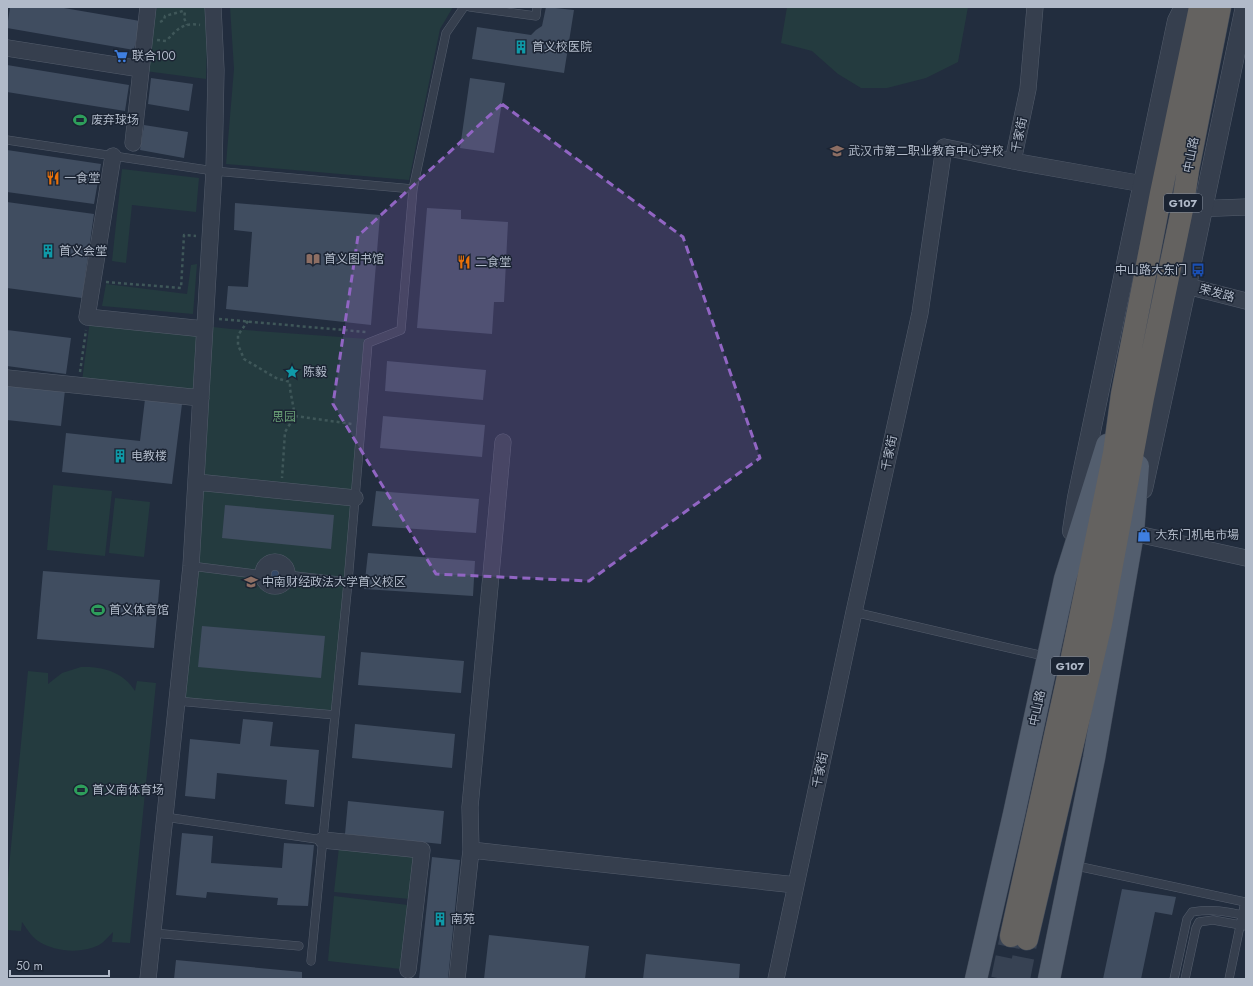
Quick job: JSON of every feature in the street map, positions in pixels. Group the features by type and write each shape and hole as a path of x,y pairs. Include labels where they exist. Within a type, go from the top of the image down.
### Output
{"highway":[{"name":"中山路","path":"1200,7 1152,188 1114,453 1067,681 1019,937 1101,624 1143,398 1193,209 1190,162 1220,7"}],"main road":[{"name":"中山路","path":"976,979 1014,814 1065,579 1122,394"},
{"name":"中山路","path":"1049,979 1094,758 1133,533 1143,398"}],"street":[{"path":"133,143 148,7"},
{"path":"148,979 191,566 214,171 216,70 213,7"},
{"name":"千家街","path":"776,979 854,612 920,312 944,147 1013,161 1028,89 1036,7"},
{"path":"1065,579 1077,498 1152,188 1177,21 1184,7"},
{"path":"1245,7 1193,209 1187,286 1133,533 1246,558"},
{"path":"7,48 141,69"},
{"path":"113,156 87,317 205,323"},
{"path":"1013,161 1152,188"},
{"path":"1193,209 1246,207"},
{"name":"荣发路","path":"1187,286 1246,302"},
{"path":"7,378 201,398"},
{"path":"457,979 471,850 470,807 503,442"},
{"path":"196,482 355,498"},
{"path":"263,575 268,584 277,586 284,581 287,575"},
{"path":"323,840 422,850 408,970"},
{"path":"471,850 796,885"}],"lane":[{"path":"311,961 348,582 368,343 401,330 413,189 446,33 464,7"},
{"path":"470,7 536,16 537,7"},
{"path":"7,140 214,171 413,189"},
{"path":"191,566 263,575"},
{"path":"287,575 348,582"},
{"path":"854,612 1048,657"},
{"path":"177,701 335,715"},
{"path":"165,817 323,840"},
{"path":"1072,865 1245,902 1243,925 1230,979"},
{"path":"1174,979 1187,919 1192,912 1222,910 1244,916"},
{"path":"1185,979 1196,928 1199,922 1213,920 1243,925"},
{"path":"153,933 299,946"}],"path":[{"path":"159,23 164,20 166,16 185,12 184,18 187,25"},
{"path":"145,38 166,41 174,32 187,25 193,24 202,26 214,24"},
{"path":"93,281 181,288 184,235 210,237"},
{"path":"78,385 87,317"},
{"path":"248,321 238,335 238,345 244,359 276,378 290,382 295,416 285,432 281,490"},
{"path":"205,323 248,321 389,335"},
{"path":"295,416 361,425"}],"highlighted area":[{"path":"502,104 683,237 760,458 589,581 436,574 333,404 358,236"}],"green space":[{"path":"158,7 208,7 206,79 145,71 153,15"},
{"path":"230,7 453,7 440,29 409,180 226,164 234,69"},
{"path":"787,7 968,7 958,62 926,78 887,88 861,88 838,74 812,51 781,43"},
{"path":"122,169 199,178 196,212 132,205 126,263 112,261"},
{"path":"197,264 193,314 102,306 106,284 187,294 191,265"},
{"path":"90,320 200,331 195,394 82,381"},
{"name":"思园","path":"213,327 368,339 335,715 185,699"},
{"path":"53,485 112,491 105,556 47,550"},
{"path":"115,498 150,502 144,557 109,553"},
{"name":"首义南体育场","path":"81,667 104,669 119,675 130,684 135,691 137,681 156,683 130,943 112,942 113,932 99,945 76,951 52,948 45,945 31,935 22,922 21,931 7,930 7,888 28,671 48,673 48,684 62,673"},
{"path":"339,847 415,854 410,899 334,892"},
{"path":"334,896 408,905 401,969 328,961"}],"water":[{"path":"272,567 278,567 282,571 282,577 278,581 272,581 268,577 268,571"}],"building":[{"path":"10,7 58,7 140,21 134,50 7,28"},
{"name":"首义校医院","path":"546,7 574,10 564,73 472,59 477,27 531,35 542,26"},
{"path":"7,65 129,85 125,111 7,92"},
{"path":"151,78 193,84 189,111 148,104"},
{"path":"470,78 505,83 494,153 460,148"},
{"path":"144,125 188,132 184,158 140,150"},
{"name":"一食堂","path":"7,150 101,164 94,204 7,192"},
{"name":"首义会堂","path":"7,202 94,214 82,298 7,288"},
{"name":"首义图书馆","path":"235,203 380,215 371,325 226,309 228,286 248,287 252,232 234,230"},
{"name":"二食堂","path":"427,208 461,210 461,219 508,222 504,302 494,302 492,334 417,328"},
{"path":"7,330 71,338 66,374 7,366"},
{"path":"387,361 486,370 483,400 385,391"},
{"path":"7,384 65,390 61,426 7,420"},
{"name":"电教楼","path":"145,399 182,404 172,484 62,472 66,433 140,441"},
{"path":"383,416 485,425 482,457 380,448"},
{"path":"376,491 479,499 476,533 372,526"},
{"path":"225,505 334,515 331,549 222,538"},
{"path":"368,553 475,561 473,596 364,589"},
{"name":"首义体育馆","path":"43,571 160,580 154,648 37,639"},
{"path":"202,626 325,636 321,678 198,667"},
{"path":"361,652 464,661 461,693 358,685"},
{"path":"243,719 273,722 270,746 319,750 314,807 285,804 287,780 217,773 215,799 185,796 190,739 240,744"},
{"path":"355,724 455,734 452,768 352,758"},
{"path":"348,801 444,811 441,844 345,834"},
{"path":"182,833 213,836 211,863 282,868 284,843 314,845 308,906 277,905 278,898 207,892 206,898 176,895"},
{"name":"南苑","path":"432,857 460,860 448,979 419,979"},
{"path":"1122,889 1176,897 1172,915 1155,912 1141,979 1103,979"},
{"path":"489,935 589,946 585,979 484,979"},
{"path":"646,954 740,964 739,979 643,979"},
{"path":"176,960 302,972 302,979 174,979"}],"tunnel":[{"path":"1002,979 1011,936"},
{"path":"1019,979 1027,939"}],"place":[{"name":"首义校医院","path":"521,47"},
{"name":"联合100","path":"121,56"},
{"name":"废弃球场","path":"80,120"},
{"name":"武汉市第二职业教育中心学校","path":"837,151"},
{"name":"一食堂","path":"53,178"},
{"name":"首义会堂","path":"48,251"},
{"name":"首义图书馆","path":"313,259"},
{"name":"二食堂","path":"464,262"},
{"name":"中山路大东门","path":"1198,270"},
{"name":"陈毅","path":"292,372"},
{"name":"电教楼","path":"120,456"},
{"name":"大东门机电市場","path":"1144,535"},
{"name":"中南财经政法大学首义校区","path":"251,582"},
{"name":"首义体育馆","path":"98,610"},
{"name":"首义南体育场","path":"81,790"},
{"name":"南苑","path":"440,919"}]}
